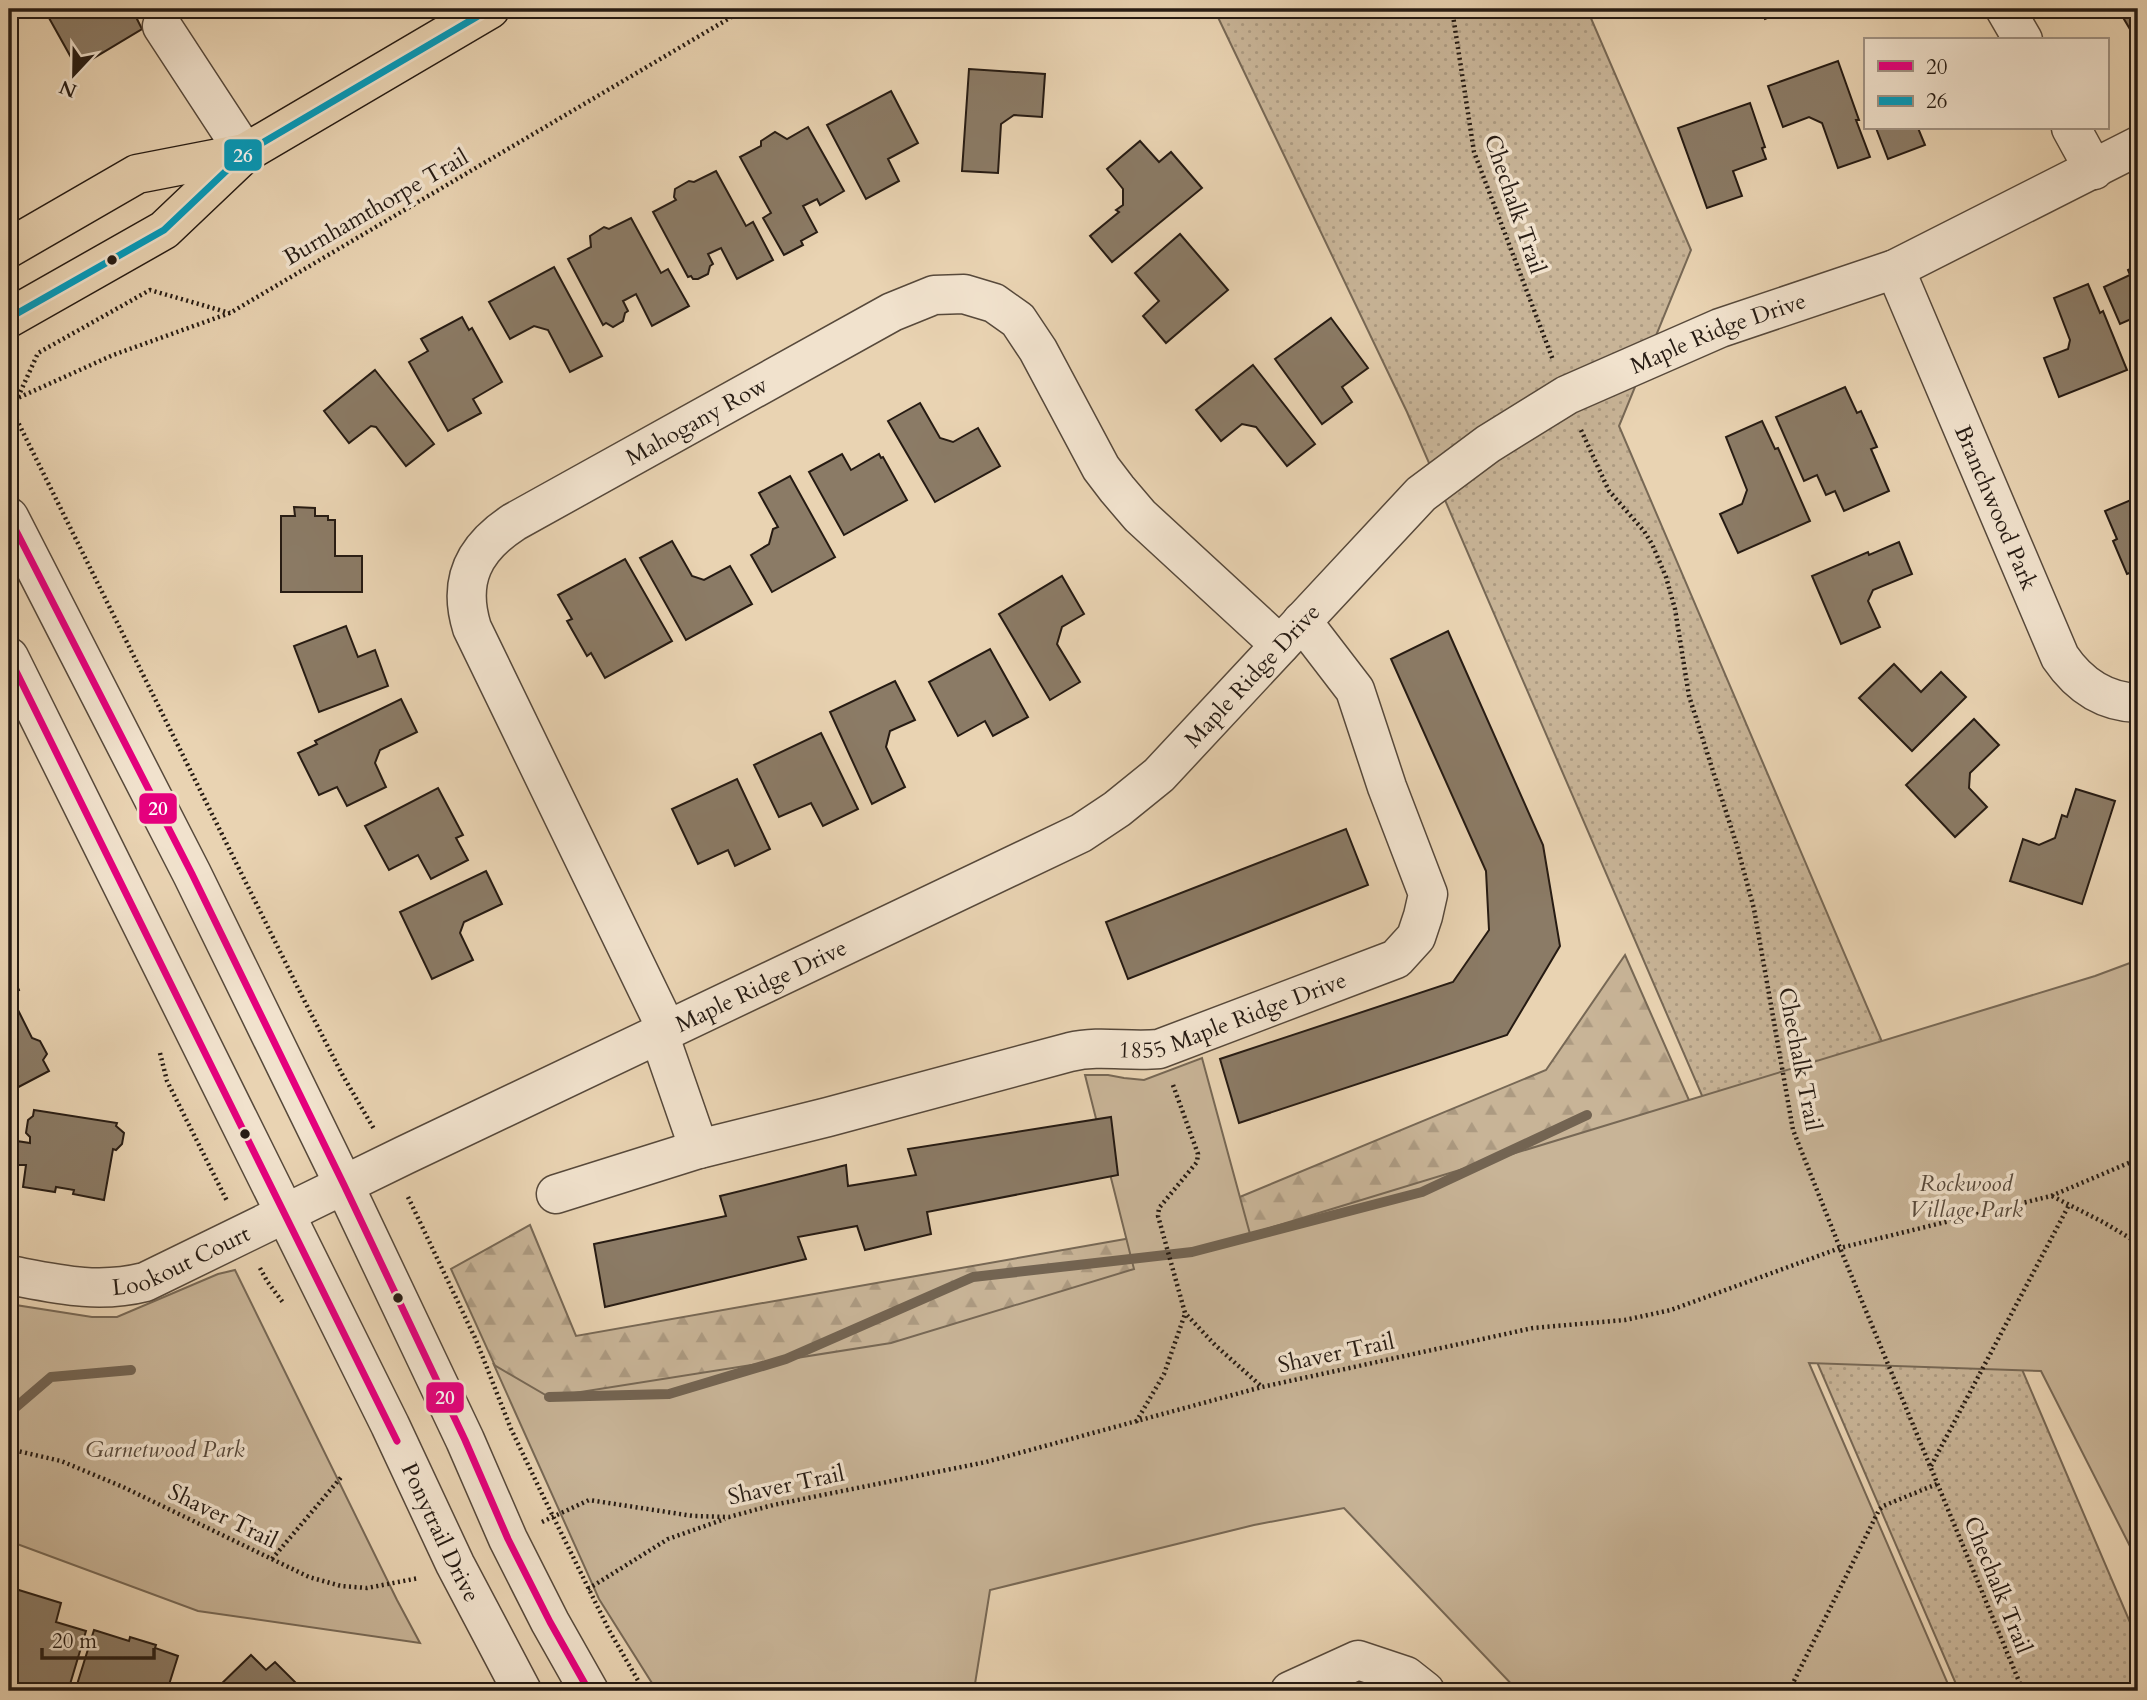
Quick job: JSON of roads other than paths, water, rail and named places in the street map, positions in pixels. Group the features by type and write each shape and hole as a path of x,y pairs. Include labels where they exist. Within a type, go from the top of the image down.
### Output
{"main road":[{"path":"9,318 164,230 245,153 491,9"},
{"path":"9,248 137,174 245,153"}],"street":[{"path":"2005,9 2022,38"},
{"path":"162,26 245,153"},
{"path":"2072,130 2094,170"},
{"name":"Maple Ridge Drive","path":"344,1185 1081,833 1117,809 1158,775 1421,494 1488,444 1567,394 1720,328 1895,269 2138,146"},
{"name":"Branchwood Park","path":"1895,269 2060,657 2075,677 2094,691 2117,701 2138,703"},
{"name":"Mahogany Row","path":"663,1032 466,611 468,580 474,561 486,544 514,522 892,312 934,295 964,294 993,303 1018,320 1038,350 1101,468 1140,516 1291,633"},
{"path":"9,517 192,874 344,1185 465,1440 508,1539 589,1691"},
{"name":"1855 Maple Ridge Drive","path":"556,1194 699,1149 1070,1052 1106,1048 1121,1051 1159,1049 1396,959 1416,937 1429,894 1387,787 1355,690 1291,633"},
{"name":"Ponytrail Drive","path":"9,657 390,1424 455,1564 522,1691"},
{"path":"663,1032 699,1149"},
{"name":"Lookout Court","path":"9,1275 94,1289 126,1287 145,1282 344,1185"},
{"path":"1290,1691 1357,1660 1406,1676 1425,1691"}],"waterway":[{"path":"549,1397 669,1394 786,1359 973,1277 1192,1252 1422,1192 1587,1115"},
{"path":"9,1407 16,1407 51,1377 131,1370"}],"park label":[{"name":"Rockwood Village Park","path":"1966,1196"},
{"name":"Garnetwood Park","path":"165,1449"}]}
